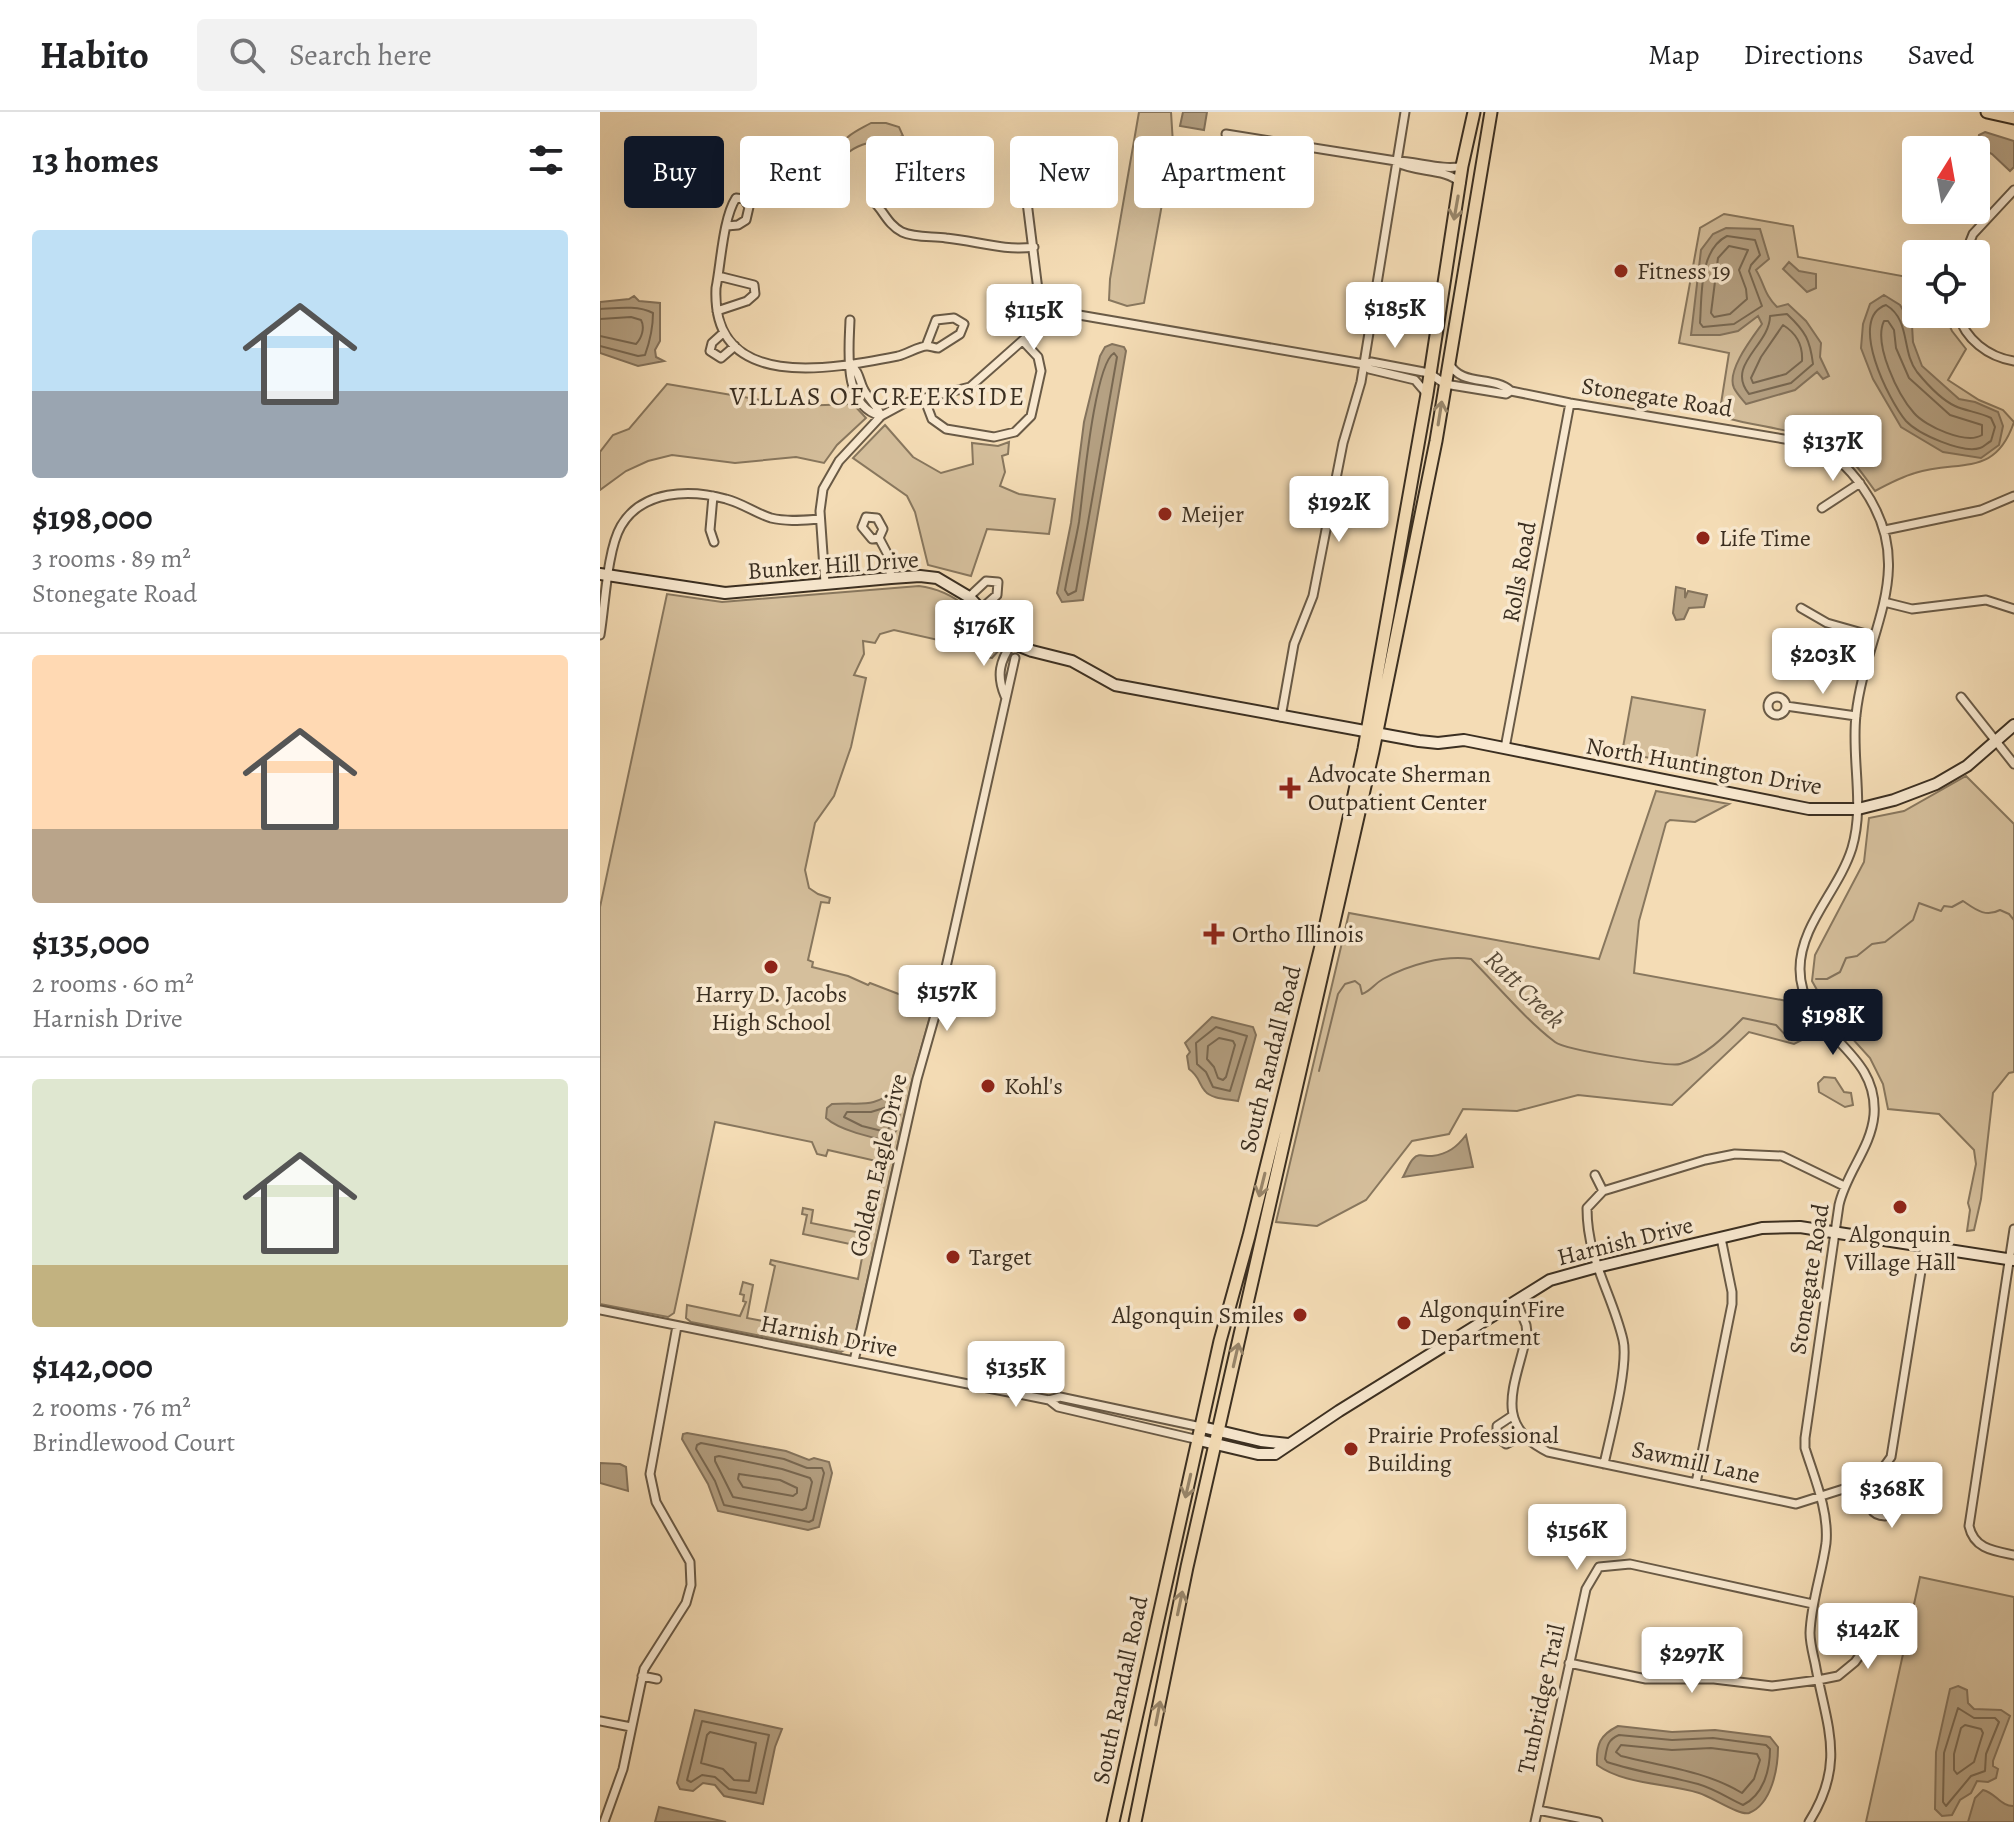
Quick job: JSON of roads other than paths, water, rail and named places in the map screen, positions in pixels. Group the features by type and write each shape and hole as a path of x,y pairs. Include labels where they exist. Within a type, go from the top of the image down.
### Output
{"main road":[{"name":"South Randall Road","path":"1113,1822 1220,1341 1249,1236 1372,732 1462,166 1474,112"},
{"name":"South Randall Road","path":"1135,1822 1187,1567 1217,1445 1445,384 1491,112"},
{"path":"1987,112 2014,118"}],"street":[{"path":"1281,717 1294,644 1313,596 1343,443 1364,364 1405,112"},
{"path":"1226,134 1396,161 1452,168 1462,166"},
{"path":"1396,161 1407,168 1448,175 1461,183"},
{"path":"1971,240 2014,190"},
{"path":"882,208 887,220 908,234 999,248 1034,247"},
{"path":"825,583 820,519 823,489 831,473 881,416 905,403 970,387 1050,319 1038,290 1028,208"},
{"path":"727,226 718,276 717,311 723,333 751,358 779,366 818,368 851,365 906,354 926,346 934,349 945,345 963,331 964,324 958,319 936,320 926,346"},
{"path":"717,311 747,301 755,294 754,285 718,276"},
{"name":"Stonegate Road","path":"1050,319 1070,314 1364,364 1371,362 1429,373 1445,384 1506,394 1511,391"},
{"path":"850,320 851,382 871,414 881,416"},
{"path":"1964,328 1984,350 2000,359 2014,361"},
{"path":"723,333 712,343 710,351 721,358 735,346"},
{"path":"924,398 932,419 946,429 994,437 1015,432 1031,416 1041,371 1038,357 1023,341"},
{"name":"Stonegate Road","path":"1448,363 1459,376 1505,385 1511,391 1808,443 1840,459 1873,502 1885,530 1890,566 1856,716 1858,809 1853,845 1843,875 1805,937 1800,972 1801,989 1817,1020 1856,1057 1866,1073 1873,1092 1874,1117 1870,1135 1844,1186 1805,1438 1826,1524 1826,1543 1813,1604 1810,1636 1830,1728 1830,1774 1819,1806 1809,1822"},
{"name":"Stonegate Road","path":"1364,364 1369,369 1415,380 1427,394"},
{"name":"Rolls Road","path":"1505,748 1570,403"},
{"path":"1822,508 1860,483"},
{"path":"600,635 605,574 618,532 638,507 674,493 713,496 771,518 794,521 820,519"},
{"path":"713,496 710,530 714,542"},
{"path":"1885,530 1981,510 2014,496"},
{"path":"879,538 888,555 891,578"},
{"name":"Bunker Hill Drive","path":"605,574 725,593 891,578 937,578 969,597 1012,643 1072,661 1115,685 1372,732"},
{"path":"969,597 986,581 998,582 999,591 981,609"},
{"path":"1884,602 1912,609 1986,600 2014,609"},
{"path":"1801,608 1827,623 1873,636"},
{"name":"Golden Eagle Drive","path":"1006,698 1000,680 1000,663 1012,643"},
{"name":"Golden Eagle Drive","path":"854,1361 1015,658"},
{"path":"1961,697 2014,764"},
{"path":"1786,706 1856,716"},
{"name":"North Huntington Drive","path":"1372,732 1438,743 1464,740 1809,809 1858,809 1894,800 1936,784 1967,766 2014,725"},
{"path":"1604,1464 1624,1342 1593,1259 1587,1208 1603,1191 1735,1154 1782,1156 1844,1186"},
{"path":"1595,1175 1603,1191"},
{"name":"Harnish Drive","path":"1049,1400 1058,1407 1217,1445 1275,1454 1550,1280 1597,1267 1773,1226 1800,1227 2012,1260"},
{"path":"2014,1229 2012,1260 1969,1526 1973,1538 1983,1547 2014,1555"},
{"path":"1696,1483 1732,1304 1721,1238"},
{"path":"1865,1484 1871,1510 1877,1516 1885,1516 1892,1511 1892,1500 1875,1479 1893,1451 1925,1246"},
{"name":"Sawmill Lane","path":"1517,1303 1527,1333 1514,1390 1512,1416 1497,1426 1497,1437 1506,1444 1522,1436 1548,1452 1796,1504 1875,1479"},
{"name":"Harnish Drive","path":"600,1310 1049,1400 1060,1397 1261,1441 1288,1444"},
{"path":"604,1822 623,1769 642,1676 648,1661 686,1603 692,1576 686,1554 656,1502 650,1474 677,1326"},
{"path":"1512,1416 1522,1436"},
{"name":"Tunbridge Trail","path":"1535,1822 1586,1589 1599,1567 1630,1564 1813,1604"},
{"path":"1569,1663 1646,1679 1714,1679 1772,1686 1818,1680 1838,1676 1855,1662 1860,1655 1868,1616"},
{"path":"642,1676 657,1679"},
{"path":"600,1721 631,1727"},
{"path":"1538,1810 1598,1822"}],"water":[{"path":"1183,112 1207,112 1204,130 1180,126"},
{"path":"1985,132 2014,141 2014,167 2010,171 1990,153 1990,136 1979,135"},
{"path":"1726,228 1760,229 1769,259 1756,270 1777,307 1788,304 1806,321 1821,343 1820,357 1829,376 1823,379 1817,372 1795,390 1746,404 1732,381 1741,355 1762,324 1758,316 1738,331 1720,335 1691,335 1701,250 1713,234"},
{"path":"1789,262 1799,271 1816,274 1816,288 1807,292 1783,269"},
{"path":"1884,295 1900,305 1902,328 1912,328 1913,342 1922,366 1959,399 1998,412 2003,426 1999,445 1981,458 1943,452 1901,427 1873,379 1861,348 1863,324 1870,304"},
{"path":"634,296 639,301 660,303 660,341 655,350 656,357 664,361 638,366 600,353 600,302"},
{"path":"1112,344 1124,347 1126,351 1083,600 1062,602 1057,593 1071,523 1084,422 1100,356 1105,347"},
{"path":"1676,587 1685,589 1685,598 1688,591 1707,595 1704,607 1689,608 1684,619 1676,620 1673,613"},
{"path":"1212,1017 1253,1027 1256,1035 1238,1101 1208,1094 1189,1069 1187,1056 1190,1052 1185,1043"},
{"path":"899,1089 903,1094 897,1129 890,1141 847,1130 826,1118 827,1108 832,1104 873,1102"},
{"path":"1466,1135 1473,1167 1403,1177 1415,1157 1447,1152"},
{"path":"683,1434 829,1462 832,1473 819,1527 808,1530 718,1511 708,1484 682,1439"},
{"path":"600,1463 626,1467 628,1491 600,1483"},
{"path":"1958,1686 1967,1690 1968,1703 1974,1709 2001,1710 2010,1716 1993,1761 1993,1766 1998,1769 1996,1778 1988,1782 1977,1781 1971,1793 1960,1800 1952,1815 1942,1816 1935,1809 1936,1752 1950,1689"},
{"path":"695,1710 782,1729 763,1804 724,1796 715,1785 703,1783 693,1791 680,1789 677,1783"},
{"path":"1618,1726 1672,1732 1715,1730 1770,1737 1778,1747 1777,1765 1768,1794 1757,1808 1745,1813 1699,1793 1608,1772 1597,1765 1597,1751 1600,1741"},
{"path":"1983,1790 2014,1806 2014,1822 1968,1822 1975,1798"},
{"path":"659,1807 726,1822 655,1822"}],"waterway":[{"name":"Ratt Creek","path":"1816,979 1827,979 1840,972 1846,958 1857,956 1872,944 1885,942 1913,920 1919,903 1941,911 1944,906 1952,907 1963,901 1985,913 2000,910 2014,920"},
{"name":"Ratt Creek","path":"1319,1071 1338,994 1345,984 1355,981 1360,985 1362,994 1403,969 1449,958 1471,959 1555,1042 1596,1053 1680,1064 1707,1050 1743,1018 1776,1025 1789,1039 1807,1030"}],"place":[{"name":"Fitness 19","path":"1621,271"},
{"name":"Meijer","path":"1165,514"},
{"name":"Life Time","path":"1703,538"},
{"name":"Advocate Sherman Outpatient Center","path":"1290,788"},
{"name":"Ortho Illinois","path":"1214,934"},
{"name":"Harry D. Jacobs High School","path":"771,967"},
{"name":"Kohl's","path":"988,1086"},
{"name":"Algonquin Village Hall","path":"1900,1207"},
{"name":"Target","path":"953,1257"},
{"name":"Algonquin Smiles","path":"1300,1315"},
{"name":"Algonquin Fire Department","path":"1404,1323"},
{"name":"Prairie Professional Building","path":"1351,1449"}],"district":[{"name":"VILLAS OF CREEKSIDE","path":"878,396"}]}
